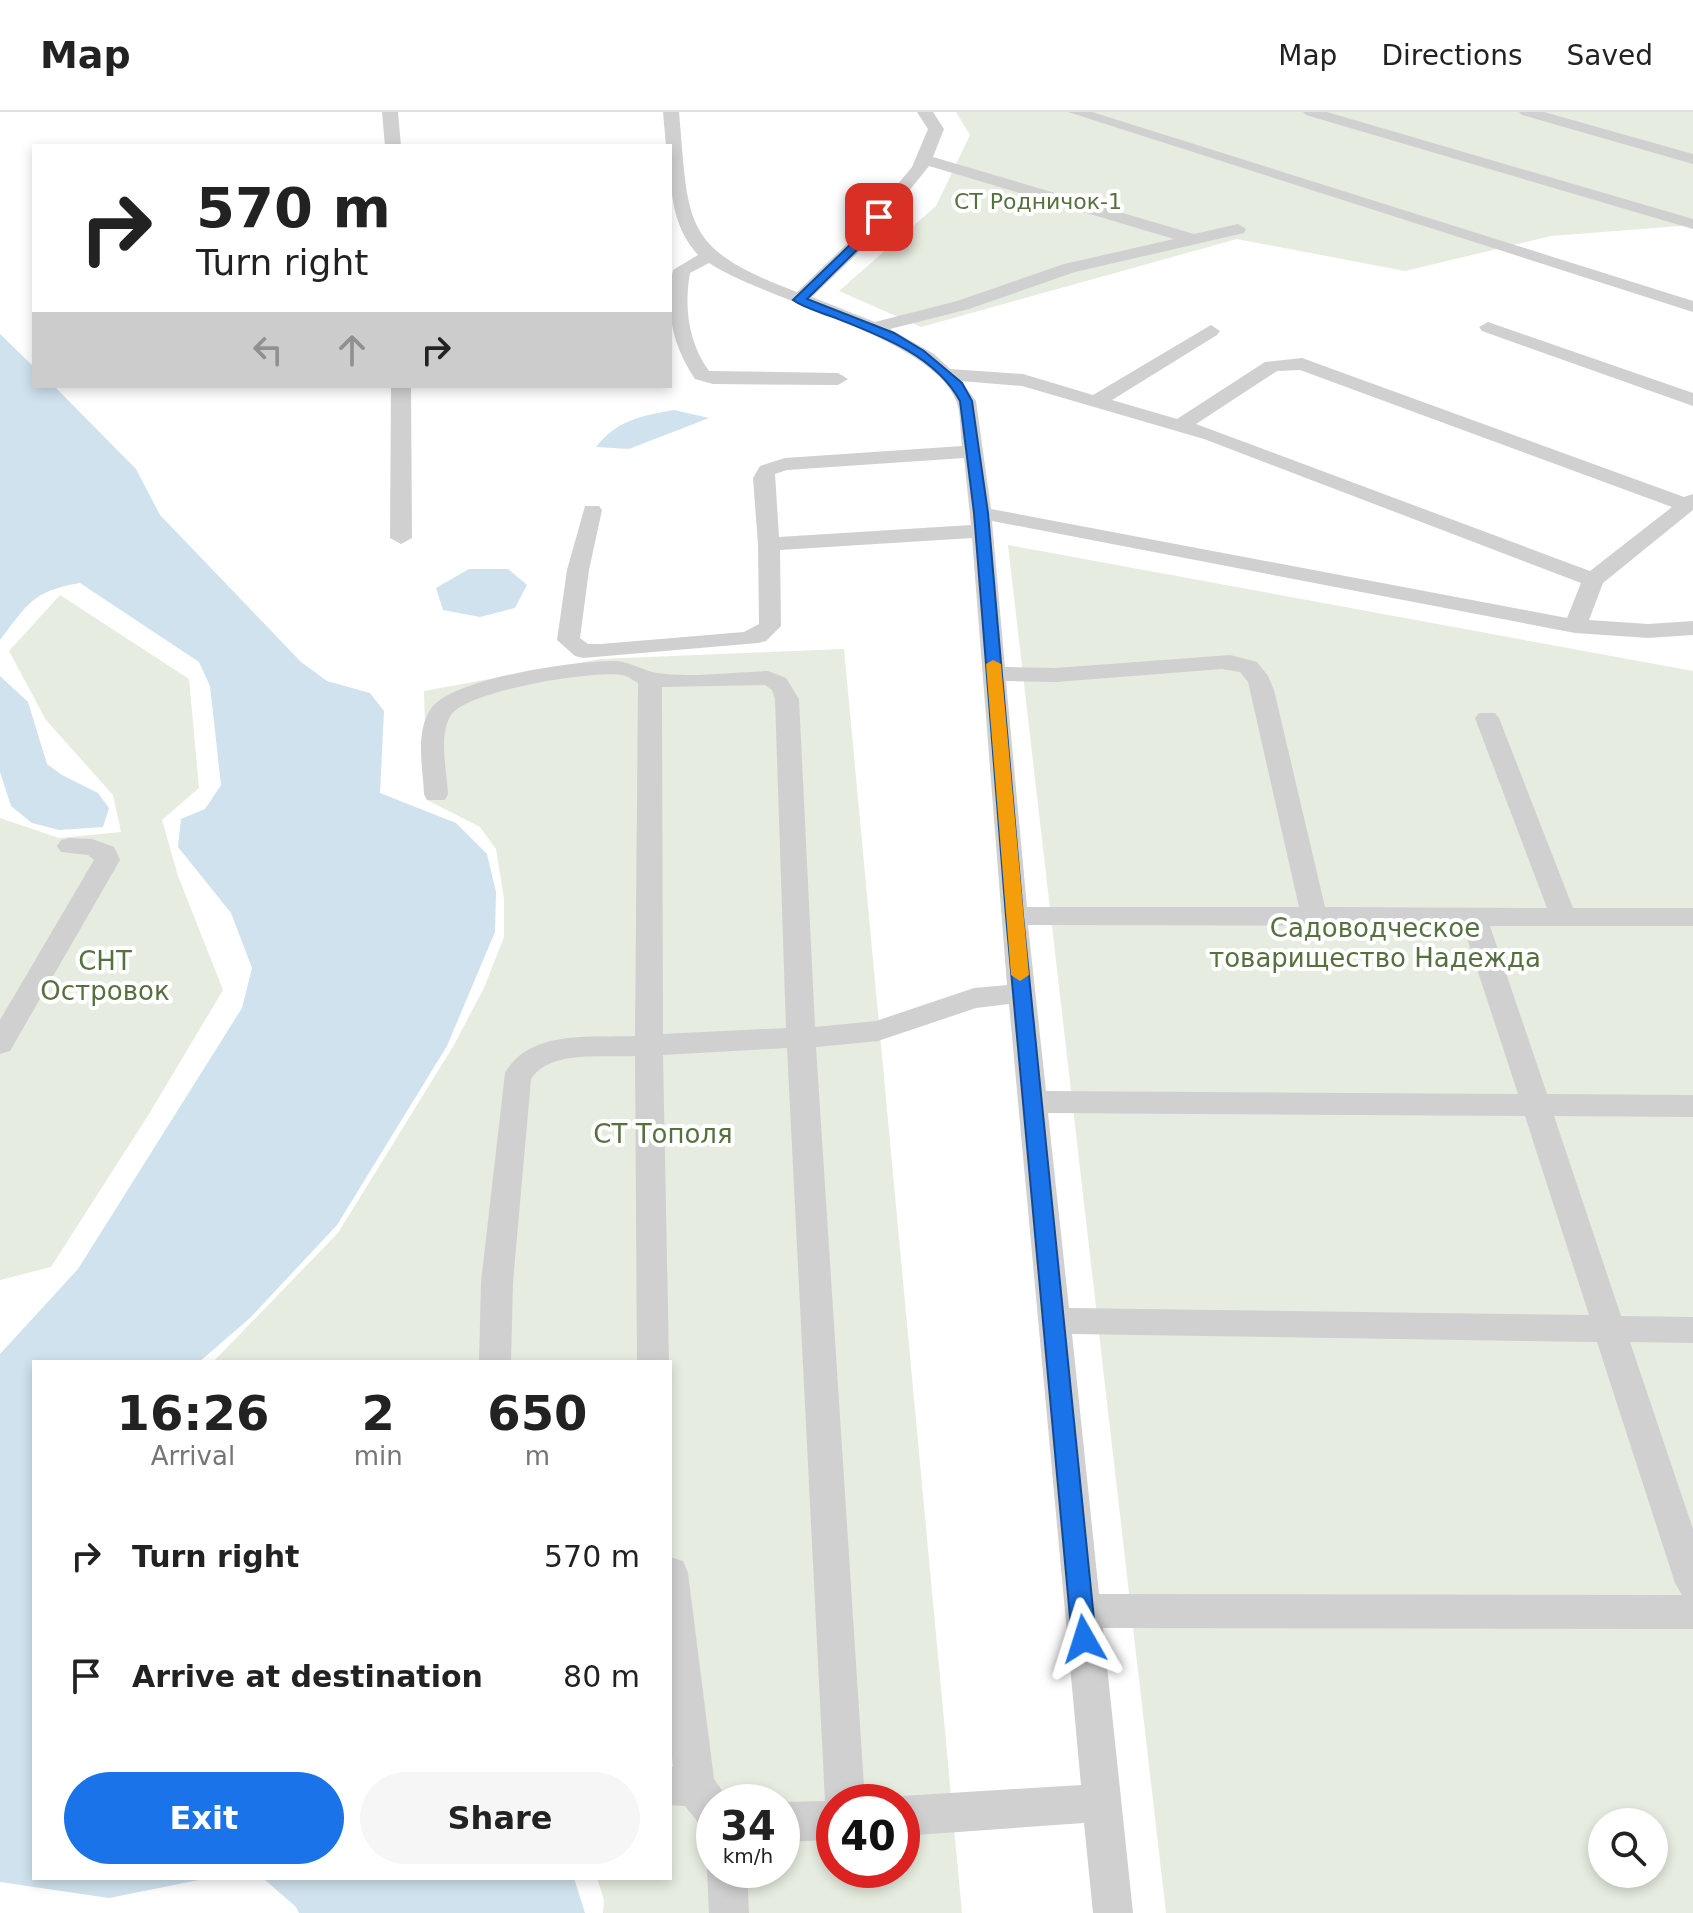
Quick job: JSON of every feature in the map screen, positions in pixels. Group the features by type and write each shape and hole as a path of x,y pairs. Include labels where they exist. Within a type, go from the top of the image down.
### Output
{"street":[{"path":"390,112 393,144"},
{"path":"671,112 682,209 704,249 732,270 872,328 919,353 957,385 966,401 982,522 1014,916 1113,1913"},
{"path":"799,300 859,242 920,168 936,129 925,112"},
{"path":"1076,112 1693,307"},
{"path":"1311,112 1693,224"},
{"path":"1527,112 1693,159"},
{"path":"924,159 1192,239"},
{"path":"872,328 963,305 1070,268 1238,229"},
{"path":"672,243 704,249"},
{"path":"704,249 682,270 676,292 681,331 702,375 713,378 838,379"},
{"path":"1488,327 1693,400"},
{"path":"1098,400 1211,331"},
{"path":"1181,425 1272,366 1302,364 1690,502"},
{"path":"944,374 1023,380 1181,425 1593,580"},
{"path":"401,388 401,538"},
{"path":"592,510 578,570 568,640 583,651 744,639 765,632 770,626 769,544 763,478 767,470 974,451"},
{"path":"1575,626 1593,580 1690,502"},
{"path":"769,544 982,522 1575,626 1648,631 1693,628"},
{"path":"1648,631 1693,645"},
{"path":"994,674 1056,675 1222,662 1249,666 1258,675 1262,690 1314,917"},
{"path":"436,794 435,723 447,703 473,691 583,669 616,668 636,671 650,680 768,678 783,688 787,699 801,1039 844,1784"},
{"path":"650,680 649,1046 653,1360"},
{"path":"1487,718 1564,918"},
{"path":"0,1044 107,860 105,853 92,847 70,846"},
{"path":"1014,916 1693,917"},
{"path":"1474,917 1693,1583"},
{"path":"495,1360 497,1282 514,1102 522,1067 543,1053 556,1050 801,1039 878,1031 974,998 1022,993"},
{"path":"1033,1102 1693,1106"},
{"path":"1054,1321 1693,1330"},
{"path":"672,1592 693,1795"},
{"path":"1081,1611 1693,1612"},
{"path":"920,1815 1100,1803"},
{"path":"728,1888 729,1913"}],"green space":[{"name":"СТ Родничок-1","path":"956,112 1693,112 1693,225 1551,236 1405,271 1237,239 921,327 839,291 936,206 970,135"},
{"name":"Садоводческое товарищество Надежда","path":"1008,545 1693,671 1693,1913 1166,1913"},
{"name":"СНТ Островок","path":"60,595 189,679 199,788 162,820 178,876 223,990 149,1114 51,1267 0,1280 0,818 59,838 121,832 113,795 46,720 9,651"},
{"name":"СТ Тополя","path":"844,649 962,1913 603,1913 604,1900 598,1880 672,1880 672,1360 215,1360 338,1233 454,1045 484,988 504,937 504,899 496,849 480,827 427,800 424,691 600,659"}],"water":[{"path":"0,334 32,365 32,388 56,388 136,469 160,515 301,662 327,681 370,693 384,711 380,793 456,823 487,854 496,892 495,932 447,1046 337,1225 250,1318 201,1360 32,1360 32,1880 199,1880 109,1898 0,1882 0,1354 78,1269 242,1008 252,968 231,913 178,847 181,819 205,809 221,785 210,686 199,662 80,583 51,590 32,601 0,640"},
{"path":"674,410 709,418 629,449 596,447 621,425 640,417"},
{"path":"469,569 508,569 527,585 515,608 480,617 443,610 436,588"},
{"path":"0,676 28,702 47,764 98,793 109,808 103,827 59,830 32,823 11,806 0,772"},
{"path":"265,1880 575,1880 585,1913 299,1913"}],"slow traffic":[{"path":"993,664 1020,975"}],"route":[{"path":"879,217 859,242 799,300 890,335 919,353 957,385 966,401 981,513 1014,916 1084,1639"}]}
